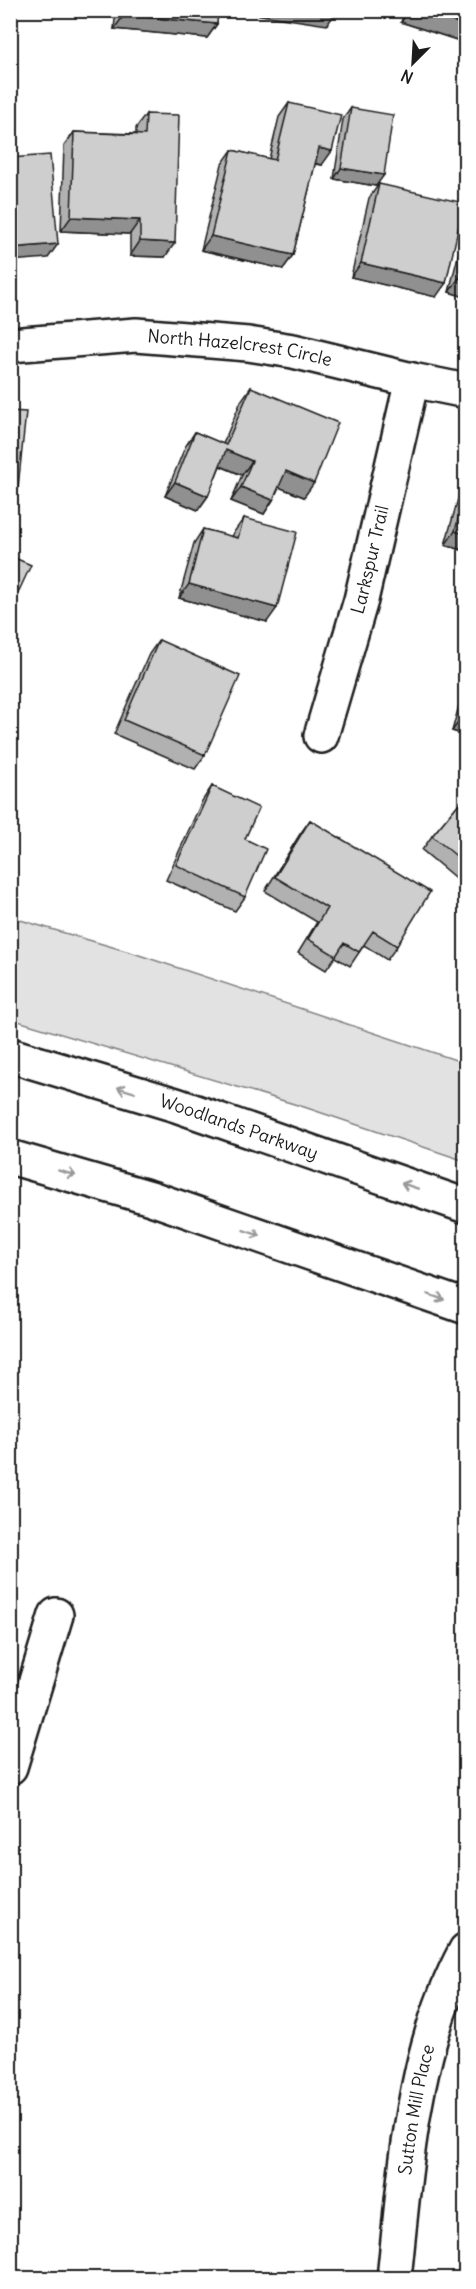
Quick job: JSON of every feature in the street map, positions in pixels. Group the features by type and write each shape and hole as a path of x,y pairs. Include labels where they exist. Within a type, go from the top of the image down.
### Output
{"street":[{"name":"North Hazelcrest Circle","path":"10,345 136,334 226,342 293,351 465,391"},
{"name":"Larkspur Trail","path":"321,736 361,600 411,380"},
{"name":"Woodlands Parkway","path":"10,1055 176,1105 465,1206"},
{"path":"10,1157 151,1198 465,1307"},
{"path":"10,1767 56,1615"},
{"name":"Sutton Mill Place","path":"394,2278 409,2140 426,2055 450,1979 465,1950"}],"shaded area":[{"path":"10,917 133,953 465,1063 465,1161 304,1107 11,1019"}],"building":[{"path":"125,10 218,10 217,24 124,15"},
{"path":"418,10 465,10 465,25"},
{"path":"289,103 341,115 332,151 319,148 293,255 211,236 232,150 275,160"},
{"path":"351,108 393,115 384,175 341,168"},
{"path":"146,114 179,115 175,243 140,241 140,220 71,217 74,132 145,135"},
{"path":"50,155 58,244 10,248 10,158"},
{"path":"379,184 464,203 446,283 361,263"},
{"path":"465,252 465,280 459,278"},
{"path":"251,387 338,423 314,483 286,471 273,500 241,487 252,461 226,450 208,496 175,482 195,432 226,445"},
{"path":"10,411 26,412 16,506 10,505"},
{"path":"465,493 465,534 455,531"},
{"path":"244,518 297,532 277,608 189,584 203,529 238,538"},
{"path":"10,556 31,565 10,610"},
{"path":"159,640 240,676 205,755 124,720"},
{"path":"465,700 465,722 460,720"},
{"path":"212,786 259,808 245,839 266,849 245,897 176,865"},
{"path":"465,796 465,863 432,836"},
{"path":"310,820 430,892 397,946 373,931 359,952 344,943 336,956 308,939 327,908 275,877"}]}
